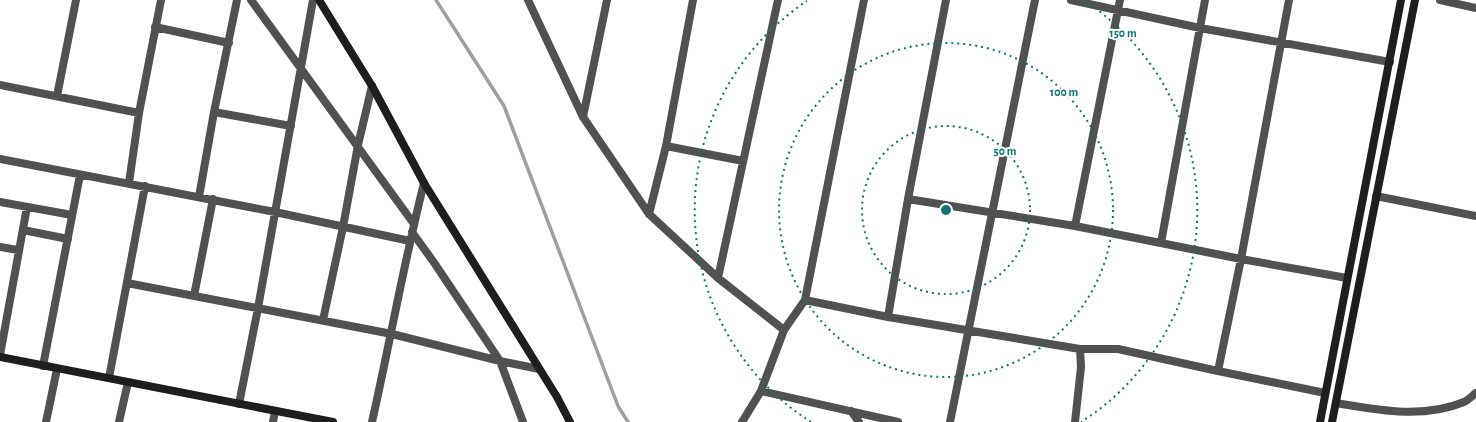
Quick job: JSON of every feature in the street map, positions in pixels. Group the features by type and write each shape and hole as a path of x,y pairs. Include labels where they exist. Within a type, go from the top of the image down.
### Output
{"street":[{"path":"57,96 76,0"},
{"path":"129,183 139,113 161,0"},
{"path":"199,198 214,112 237,0"},
{"path":"251,0 358,145 500,361 523,422"},
{"path":"239,404 258,308 313,0"},
{"path":"319,0 372,86 424,183 557,397 570,422"},
{"path":"528,0 583,117 648,214 718,278 784,330"},
{"path":"583,117 607,0"},
{"path":"648,214 666,146 693,0"},
{"path":"718,278 778,0"},
{"path":"742,422 760,391 784,330 804,300 864,0"},
{"path":"888,317 908,199 946,0"},
{"path":"950,422 970,331 1035,0"},
{"path":"1071,0 1200,28 1390,62"},
{"path":"1075,226 1120,0"},
{"path":"1161,243 1206,0"},
{"path":"1218,372 1241,259 1289,0"},
{"path":"1320,422 1401,0"},
{"path":"1332,422 1415,0"},
{"path":"1440,0 1476,8"},
{"path":"156,27 229,43"},
{"path":"0,85 139,113"},
{"path":"323,320 358,145 372,86"},
{"path":"214,112 291,126"},
{"path":"666,146 743,161"},
{"path":"0,158 199,198 213,199 410,241"},
{"path":"43,366 80,175"},
{"path":"372,422 392,334 410,241 424,183"},
{"path":"109,378 145,186"},
{"path":"1376,196 1476,216"},
{"path":"194,296 213,199"},
{"path":"908,199 1075,226 1241,259 1347,278"},
{"path":"0,202 72,215"},
{"path":"27,207 0,356 57,369 332,422"},
{"path":"23,230 68,239"},
{"path":"0,247 18,250"},
{"path":"127,283 392,334 500,361 539,369"},
{"path":"804,300 888,317 1080,349 1118,349 1218,372 1325,393"},
{"path":"1074,422 1081,367 1080,349"},
{"path":"46,422 57,369"},
{"path":"119,422 128,382"},
{"path":"760,391 898,422"},
{"path":"1336,403 1391,412 1432,411 1464,402 1476,393"},
{"path":"273,422 275,411"},
{"path":"851,412 858,422"}],"waterway":[{"path":"436,0 504,106 618,406 628,422"}]}
